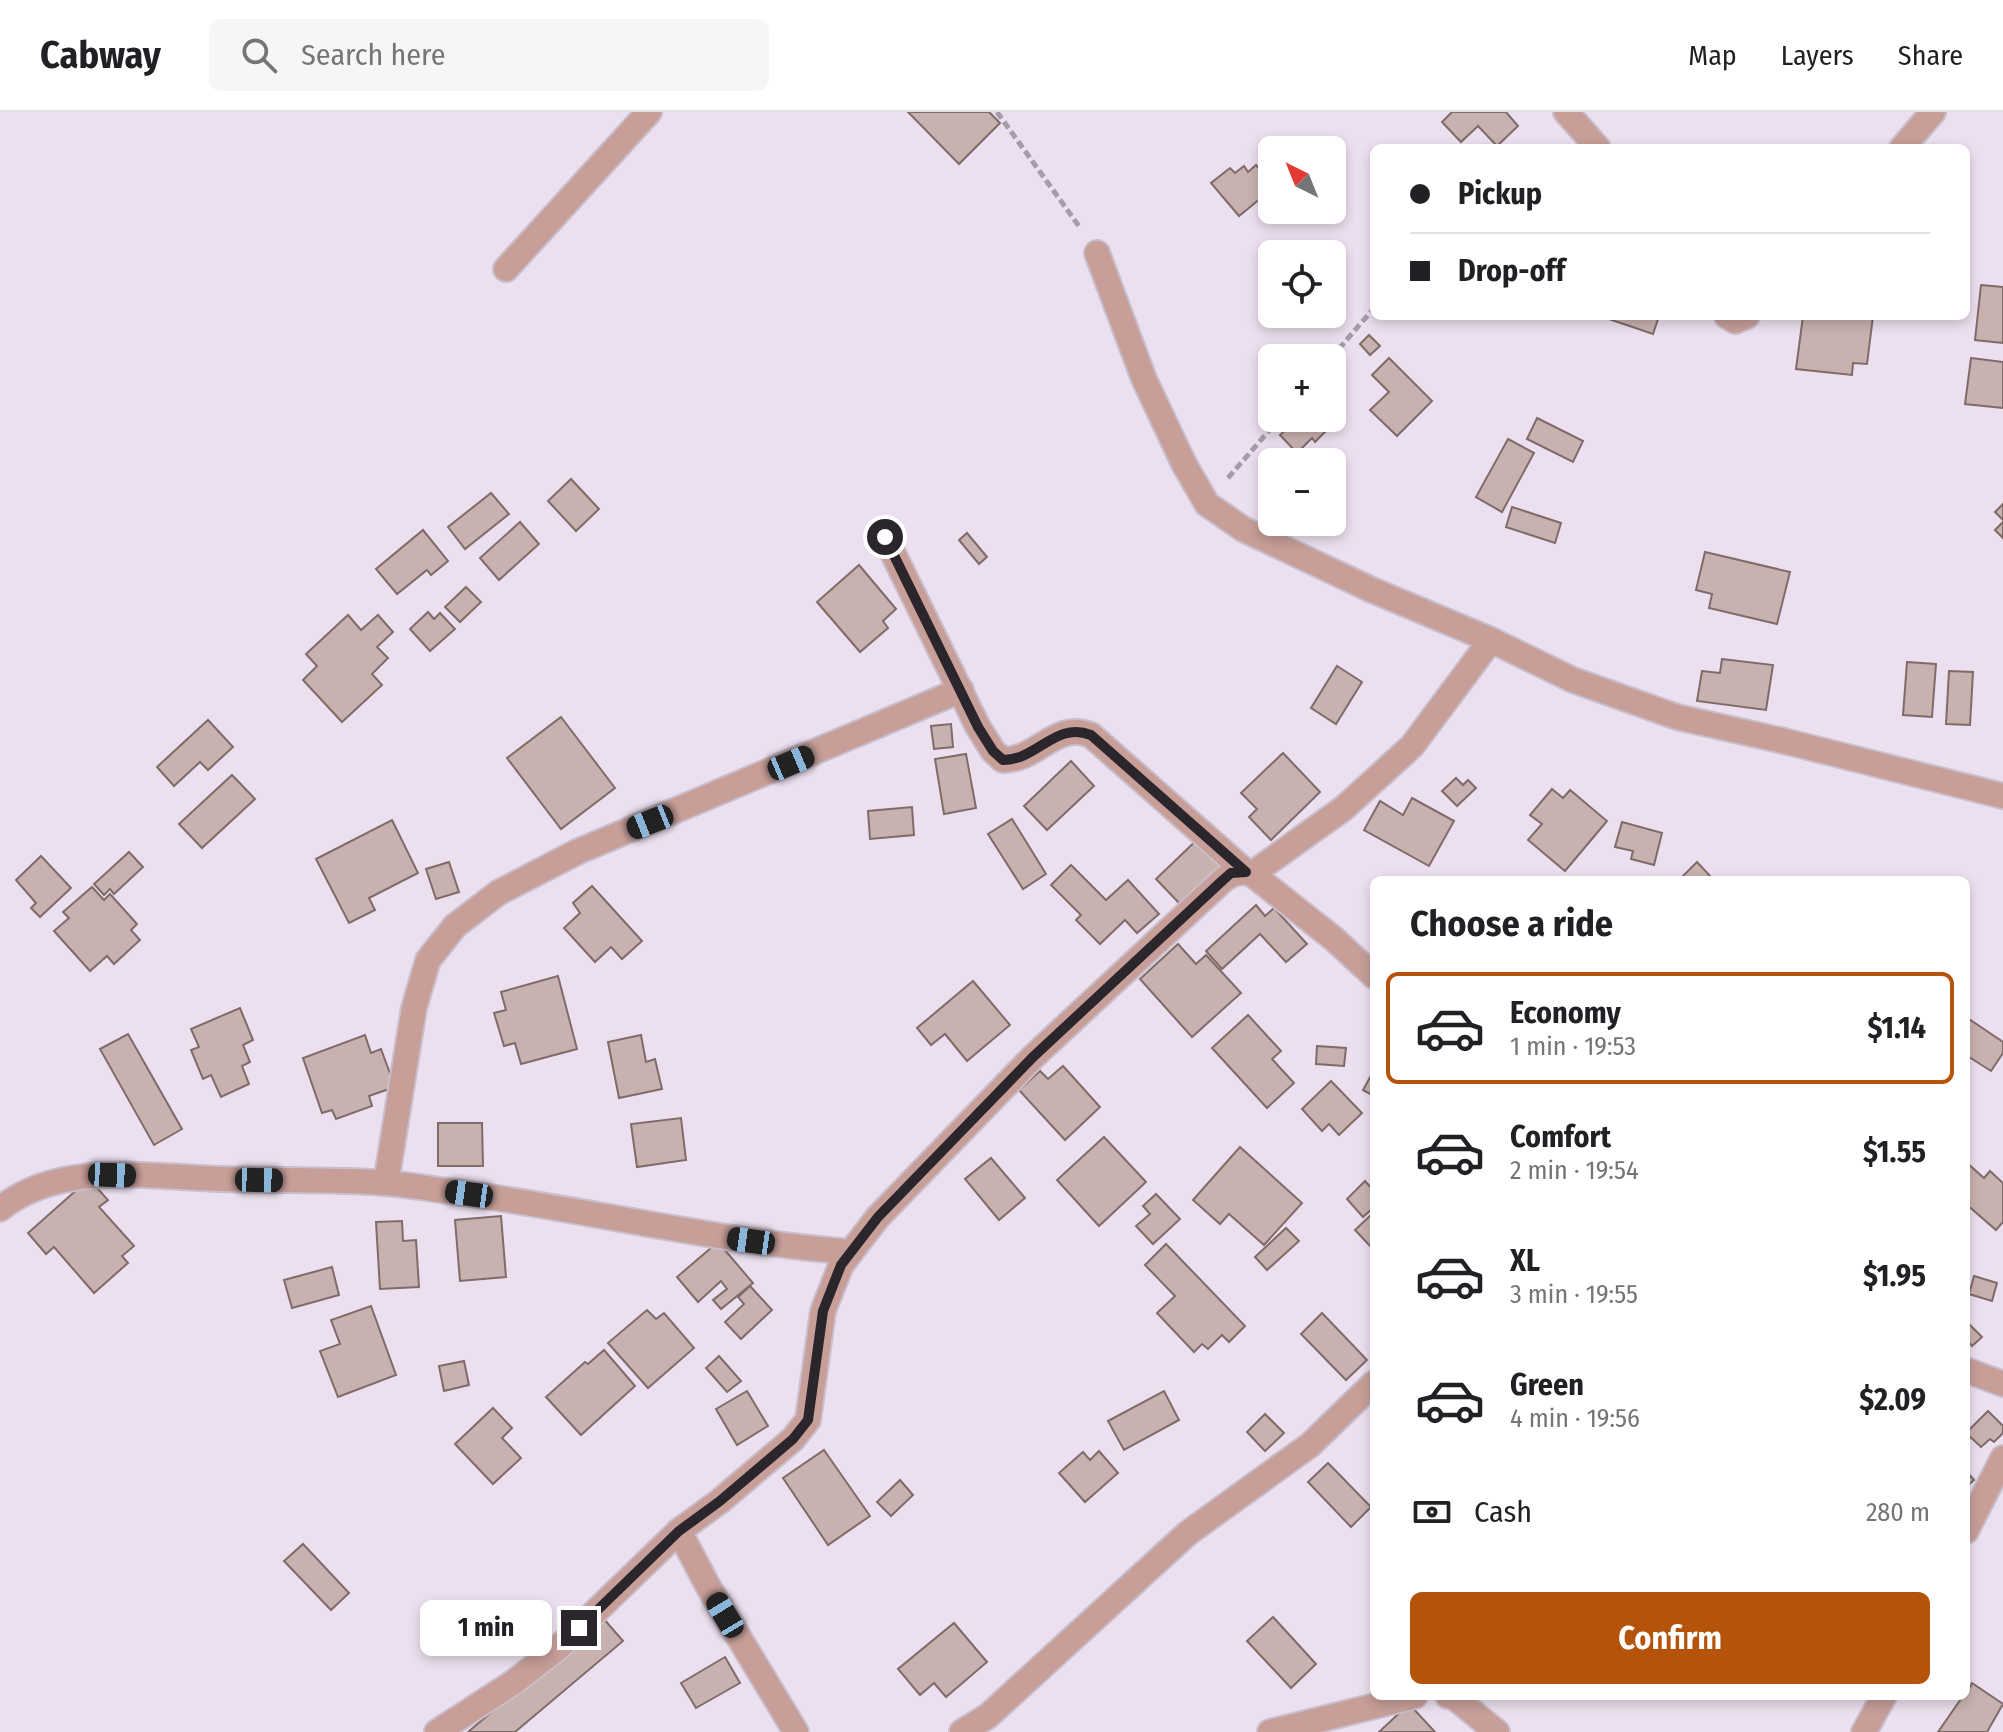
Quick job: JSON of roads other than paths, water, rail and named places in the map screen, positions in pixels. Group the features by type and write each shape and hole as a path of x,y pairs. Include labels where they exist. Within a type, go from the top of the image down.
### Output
{"street":[{"path":"506,269 649,112"},
{"path":"1566,112 1594,144"},
{"path":"1905,144 1933,112"},
{"path":"1097,253 1144,379 1184,464 1207,504 1243,529 1573,680 1677,717 2003,796"},
{"path":"885,537 978,727 993,751 1003,760 1016,760 1066,732 1079,730 1091,735 1249,873 1334,939 1370,972"},
{"path":"437,1732 514,1682 559,1647 679,1531 720,1501 793,1439 808,1420 823,1311 841,1265 878,1217 1033,1057 1223,880 1231,873 1249,873 1344,808 1412,746 1491,640"},
{"path":"386,1183 414,1008 428,960 455,926 498,893 577,852 961,690"},
{"path":"0,1209 32,1187 112,1175 386,1183 552,1206 700,1234 851,1252"},
{"path":"1970,1372 2003,1384"},
{"path":"962,1732 988,1716 1188,1533 1310,1445 1370,1387"},
{"path":"1970,1523 2003,1458"},
{"path":"679,1531 709,1588 796,1732"},
{"path":"1270,1732 1399,1700"},
{"path":"1458,1700 1497,1732"},
{"path":"1864,1732 1882,1700"}]}
